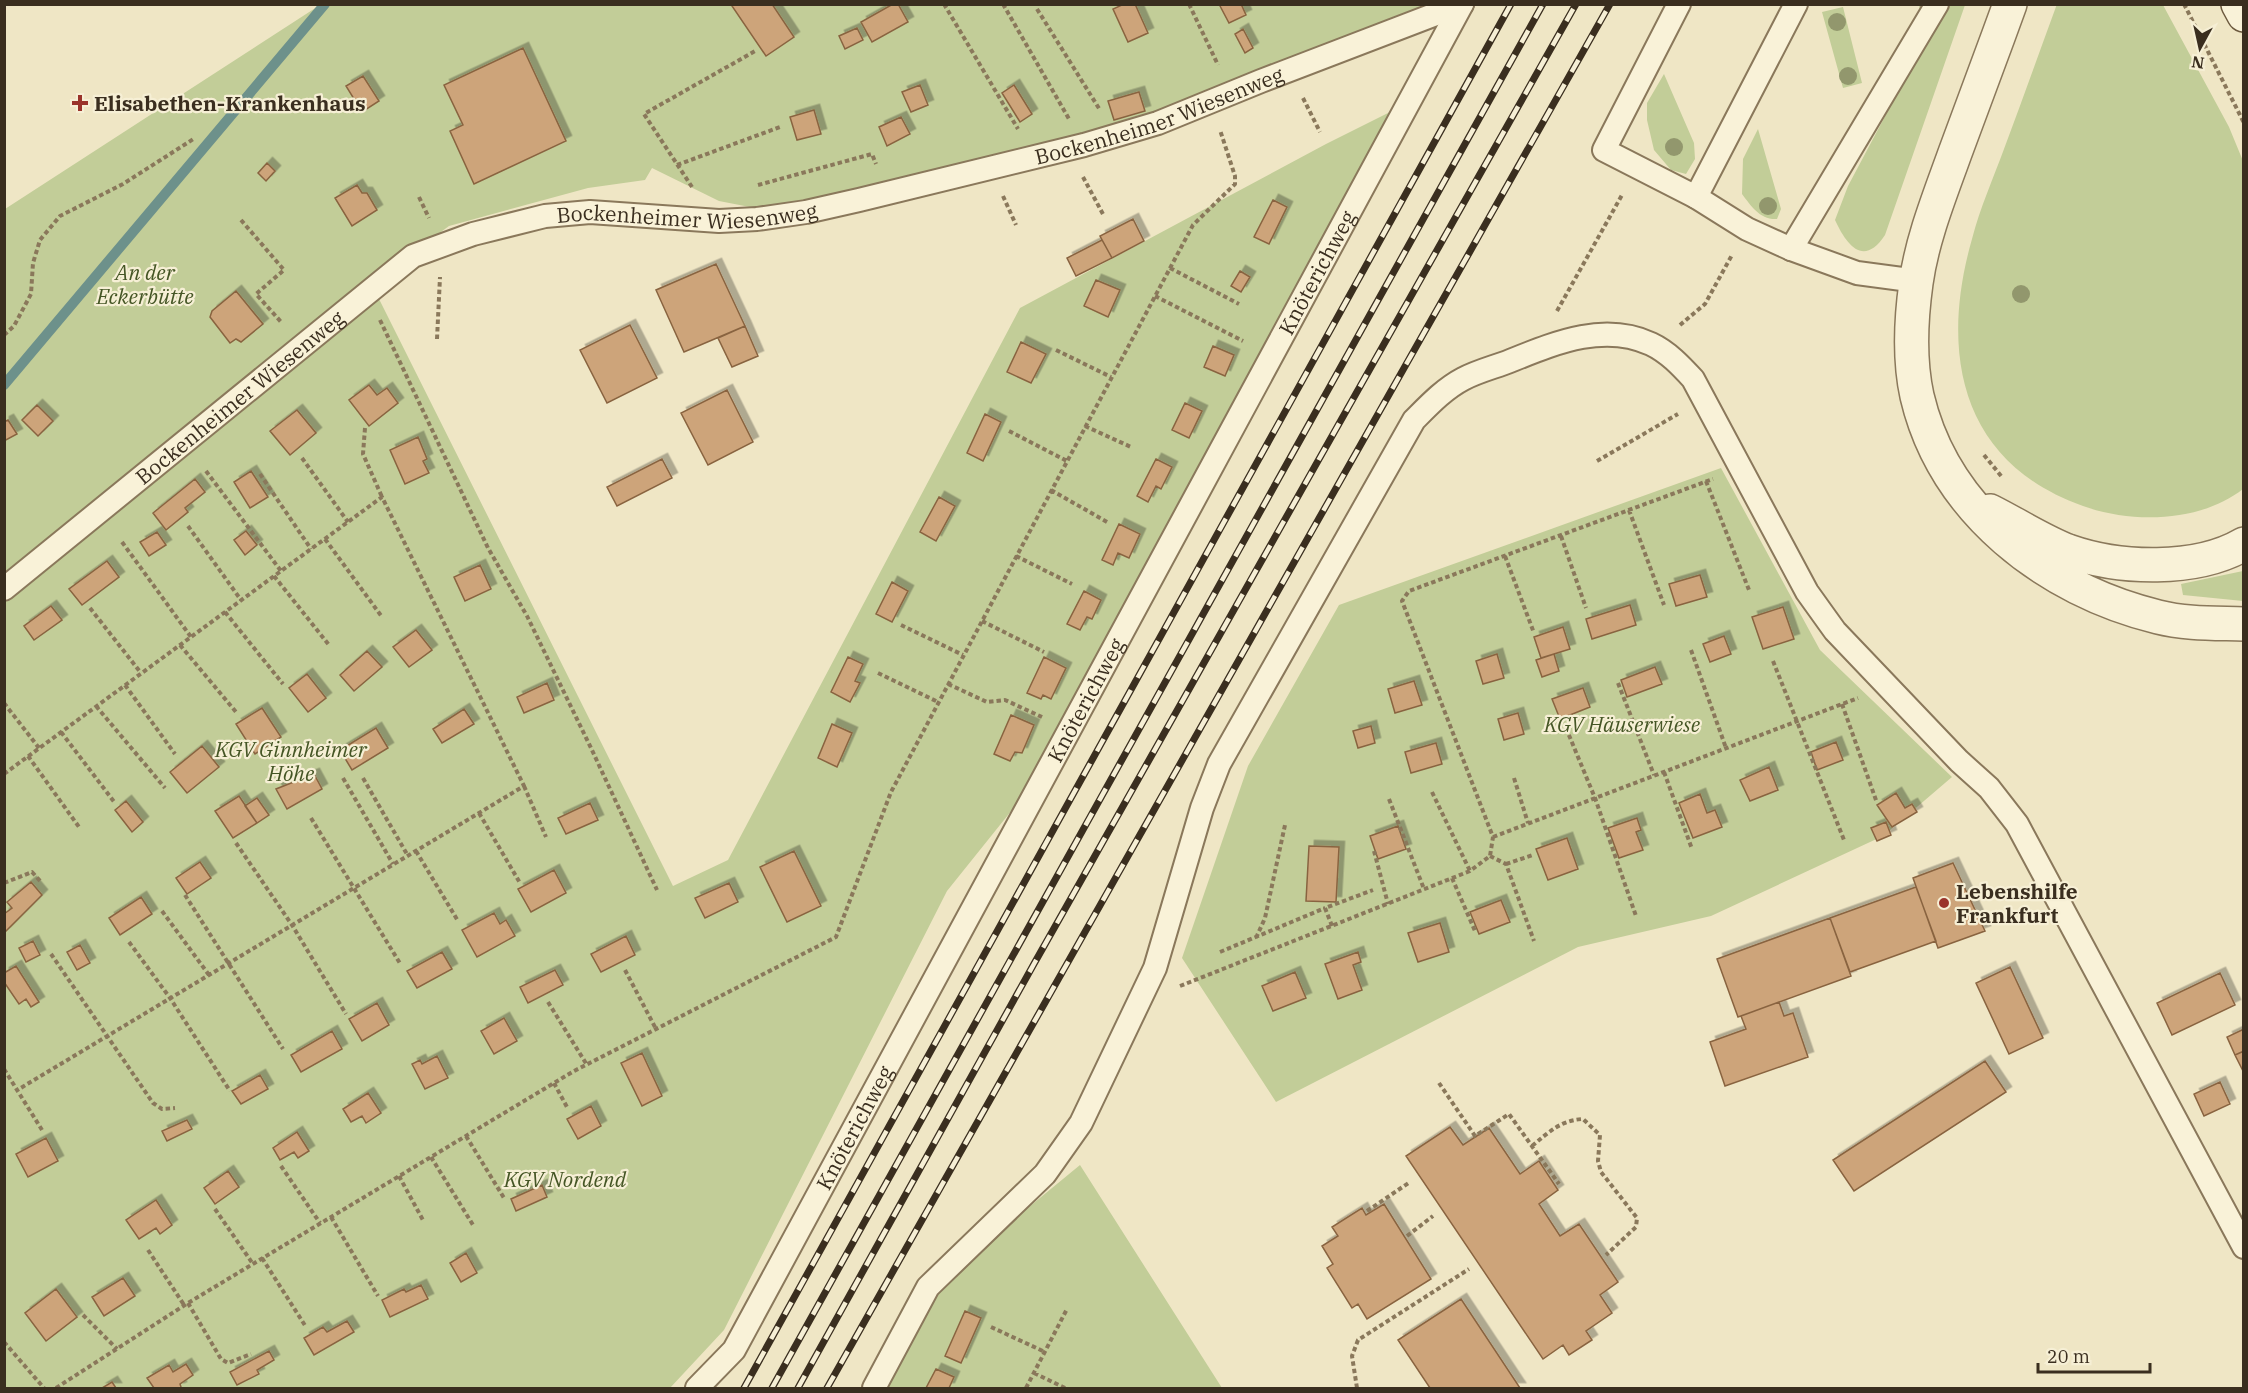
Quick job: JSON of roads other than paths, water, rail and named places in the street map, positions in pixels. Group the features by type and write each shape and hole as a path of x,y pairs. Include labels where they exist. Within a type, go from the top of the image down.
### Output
{"street":[{"path":"2010,4 1932,220 1917,281 1912,353 1917,395 1929,431 1943,462 1968,499 1998,535 2021,554 2064,580 2110,602 2159,617 2197,622 2244,624"},
{"path":"2238,4 2244,15"},
{"path":"1968,499 2068,551 2117,563 2150,566 2187,562 2244,544"}],"lane":[{"name":"Bockenheimer Wiesenweg","path":"4,589 413,256 472,234 545,216 590,212 719,221 767,218 806,212 888,193 1076,147 1158,123 1288,70 1462,4"},
{"name":"Knöterichweg","path":"697,1389 734,1350 1462,4"},
{"path":"1679,4 1604,150 1696,197 1747,229 1791,249 1857,273 1917,281"},
{"path":"1696,197 1796,4"},
{"path":"1791,249 1937,4"},
{"path":"874,1389 928,1287 1045,1174 1081,1123 1155,968 1202,808 1219,764 1414,420 1436,398 1463,379 1568,338 1601,334 1633,338 1652,344 1674,359 1693,379 1807,592 1835,631 1886,687 1989,788 2017,824 2244,1247"}],"waterway":[{"path":"4,385 325,4"}],"railway":[{"path":"744,1388 1511,4"},
{"path":"772,1388 1543,4"},
{"path":"798,1388 1035,962 1576,4"},
{"path":"827,1388 1610,4"}],"place":[{"name":"Elisabethen-Krankenhaus","path":"80,103"},
{"name":"Lebenshilfe Frankfurt","path":"1944,903"}],"park label":[{"name":"An der Eckerbütte","path":"145,284"},
{"name":"KGV Häuserwiese","path":"1622,724"},
{"name":"KGV Ginnheimer Höhe","path":"291,761"},
{"name":"KGV Nordend","path":"565,1179"}]}
